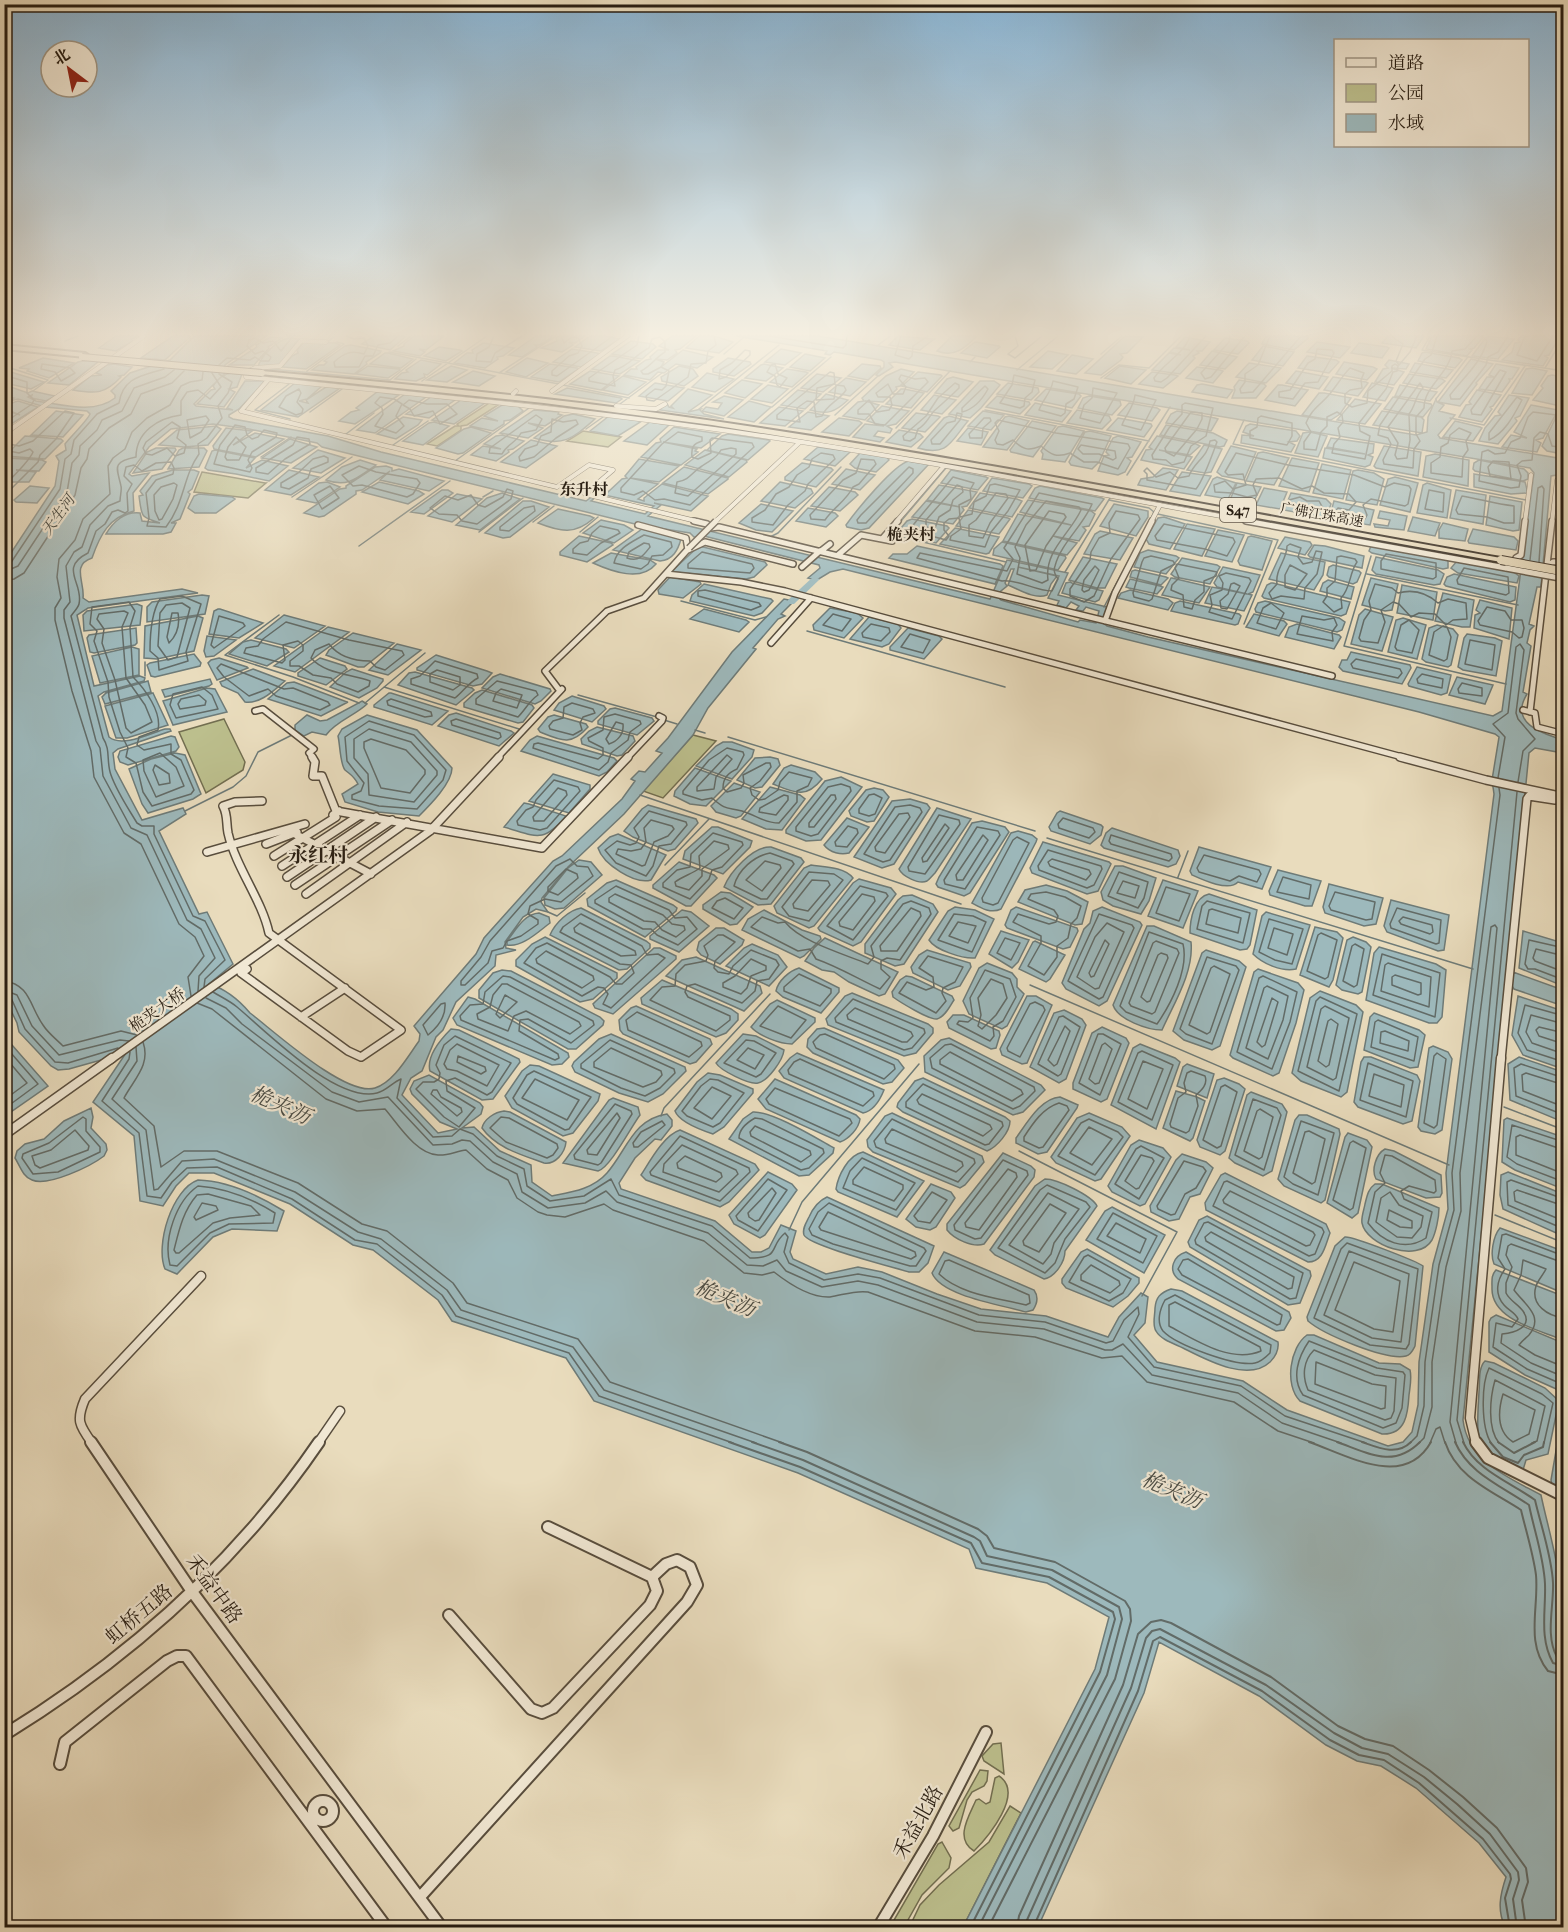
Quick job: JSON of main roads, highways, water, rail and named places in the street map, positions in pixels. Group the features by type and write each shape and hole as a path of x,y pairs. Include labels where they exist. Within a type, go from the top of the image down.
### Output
{"highway":[{"name":"广佛江珠高速","path":"735,426 897,452 1501,559 1562,572"}],"water":[{"path":"40,426 73,426 63,437 31,435"},
{"path":"81,426 195,426 171,429 149,447 129,474 132,476 149,473 133,493 134,511 112,522 98,542 92,558 82,565 80,575 83,598 89,602 182,589 198,593 88,608 77,615 94,686 140,676 145,678 144,681 104,692 98,696 109,737 121,741 165,729 171,731 118,749 113,753 115,769 142,820 183,808 186,814 159,831 199,914 207,912 233,964 209,984 232,996 276,1034 329,1073 362,1088 375,1088 382,1085 400,1068 419,1041 420,1034 414,1026 476,954 484,938 553,861 562,856 622,799 635,781 631,779 639,771 645,772 662,753 656,751 732,652 784,599 794,601 781,614 785,616 778,619 753,648 756,649 708,708 693,735 624,814 568,867 542,898 541,902 548,912 536,909 523,917 505,942 506,948 516,950 496,955 495,966 456,1002 443,1030 436,1037 422,1071 411,1078 402,1095 438,1133 457,1129 440,1122 412,1094 410,1089 414,1081 429,1075 480,1103 483,1107 481,1114 462,1128 474,1127 500,1151 531,1165 532,1182 552,1196 582,1189 595,1183 607,1173 638,1129 655,1117 667,1114 672,1120 672,1126 661,1140 655,1139 635,1158 619,1183 621,1189 715,1221 752,1252 761,1252 769,1248 781,1225 796,1231 790,1252 793,1259 826,1274 858,1267 882,1272 981,1309 1046,1316 1108,1337 1119,1317 1141,1293 1148,1297 1145,1323 1134,1335 1157,1362 1243,1381 1287,1410 1388,1446 1403,1442 1412,1432 1418,1405 1419,1362 1433,1264 1448,1209 1446,1173 1494,794 1492,780 1499,737 1419,712 843,569 830,572 817,580 808,578 820,568 819,565 704,536 694,537 690,533 639,525 322,447 317,443 229,426 273,426 328,436 381,452 586,501 597,493 594,492 595,487 608,492 622,479 627,478 625,476 639,459 679,466 659,482 630,478 658,484 638,499 644,501 644,498 662,484 708,496 691,511 654,503 661,505 648,516 990,599 1007,560 1068,573 1058,595 1107,607 1102,622 1107,626 1493,716 1502,711 1534,473 1530,468 1279,426 1363,426 1416,435 1427,432 1427,426 1446,426 1438,435 1440,438 1563,459 1563,474 1551,476 1541,587 1537,587 1529,624 1534,626 1530,630 1527,643 1531,646 1523,692 1527,694 1522,704 1522,712 1530,725 1537,730 1563,740 1563,753 1535,748 1529,753 1463,1420 1466,1435 1481,1457 1503,1474 1541,1495 1556,1563 1559,1583 1557,1630 1564,1657 1563,1927 1505,1927 1500,1902 1506,1877 1479,1843 1416,1788 1381,1766 1357,1761 1326,1745 1259,1696 1159,1642 1144,1693 1038,1927 963,1927 1095,1669 1109,1617 1047,1583 976,1568 969,1549 798,1473 594,1401 566,1358 452,1321 438,1300 373,1250 353,1245 290,1204 214,1173 189,1173 176,1186 163,1206 140,1201 134,1136 93,1102 126,1053 58,1070 51,1066 19,1032 5,998 5,562 55,486 59,461 56,456 66,450 65,444","holes":["600,494 654,506 645,514 591,501","1018,567 1059,576 1048,598 1059,601 1057,605 1066,608 1071,602 1079,606 1076,610 1083,611 1086,607 1099,611 1096,623 1080,620 1078,622 1001,600 996,595 1007,586 1005,583 1011,569 1014,569 1008,585 1037,596 1047,595 1057,576"]},
{"path":"214,426 221,429 208,445 184,447 159,445 177,430"},
{"path":"362,426 385,426 375,433 357,430"},
{"path":"389,426 416,426 396,439 377,434"},
{"path":"424,426 449,426 423,445 403,441"},
{"path":"471,426 501,426 493,431"},
{"path":"510,426 543,428 528,438 500,433"},
{"path":"550,426 586,426 574,436 561,441 544,441 534,438"},
{"path":"596,426 634,426 618,436 590,431"},
{"path":"644,426 668,426 647,445 624,441"},
{"path":"790,426 816,426 811,430"},
{"path":"829,426 859,426 849,436 822,432"},
{"path":"863,426 887,426 892,429 890,433 878,431 874,436 884,438 880,442 853,437"},
{"path":"904,426 931,426 925,432 902,428"},
{"path":"937,426 964,426 953,441 943,449 918,448"},
{"path":"969,426 994,426 991,430"},
{"path":"998,426 1025,426 1007,450 983,447"},
{"path":"1028,426 1056,426 1033,457 1010,450"},
{"path":"1085,426 1105,426 1102,429"},
{"path":"1111,426 1152,426 1144,437 1107,430"},
{"path":"1165,426 1173,426 1213,433 1227,440 1224,446 1220,447 1160,435"},
{"path":"1184,426 1214,426 1211,431"},
{"path":"1246,426 1264,426 1296,431 1300,436 1297,441 1289,442 1295,445 1291,452 1241,443 1242,435 1254,436 1243,432"},
{"path":"1380,426 1423,426 1422,433"},
{"path":"1451,426 1482,428 1473,441 1443,437"},
{"path":"1513,426 1498,444 1479,441 1485,428"},
{"path":"1518,426 1549,426 1543,438 1536,440 1541,443 1537,452 1502,447 1511,435 1527,438 1514,432"},
{"path":"1552,426 1563,426 1563,454 1547,451 1542,446"},
{"path":"471,427 491,433 463,453 458,454 436,448 464,429"},
{"path":"674,427 720,434 701,448 663,442 697,449 695,451 698,452 681,465 641,457 656,443 661,442 660,439"},
{"path":"1058,427 1084,431 1065,462 1042,459 1041,451"},
{"path":"226,428 252,431 233,445 255,433 284,439 256,457 214,449 213,446"},
{"path":"968,428 988,432 981,445 957,441"},
{"path":"899,430 920,434 923,437 911,447 886,442"},
{"path":"1085,432 1111,436 1099,462 1092,469 1071,465 1069,462"},
{"path":"1310,432 1327,436 1318,457 1295,453 1303,433"},
{"path":"728,434 770,441 748,460 707,450 722,436"},
{"path":"502,435 524,441 508,450 509,452 496,461 471,455 483,446 501,449 484,444"},
{"path":"25,436 63,441 45,459 5,456"},
{"path":"1118,436 1141,442 1132,457 1127,458 1131,461 1125,472 1118,475 1098,471 1104,456 1109,455 1106,452 1113,438"},
{"path":"1157,436 1200,446 1190,455 1159,450 1192,457 1184,469 1141,460 1146,450 1152,449 1149,447"},
{"path":"1331,438 1374,444 1373,453 1368,455 1373,457 1370,465 1365,467 1323,458 1325,448 1365,454 1327,447"},
{"path":"290,439 317,447 291,463 262,458"},
{"path":"531,440 557,446 526,468 501,462"},
{"path":"1204,445 1222,449 1211,472 1187,470"},
{"path":"1231,446 1256,452 1244,480 1222,476 1217,472"},
{"path":"1384,446 1421,452 1418,476 1376,468 1374,466"},
{"path":"818,447 850,452 835,466 804,459"},
{"path":"156,448 175,448 176,450 162,469 133,473 147,452"},
{"path":"204,448 207,451 199,467 168,469 179,450"},
{"path":"318,450 345,458 321,473 293,468"},
{"path":"705,450 747,462 729,477 685,465"},
{"path":"212,451 255,458 246,468 262,460 288,466 269,481 208,470 205,468"},
{"path":"860,453 887,457 889,460 876,472 855,468 850,464"},
{"path":"1258,453 1289,458 1274,485 1246,481"},
{"path":"1435,454 1469,460 1468,486 1423,477 1426,456"},
{"path":"6,458 46,462 39,471 16,470 36,472 29,482 5,482"},
{"path":"1292,458 1319,463 1309,492 1279,486"},
{"path":"360,460 376,465 358,478 346,482 326,480 342,467"},
{"path":"1479,460 1524,469 1528,473 1528,479 1523,481 1475,471 1474,463"},
{"path":"909,461 929,464 869,528 861,530 847,527 851,518 876,489 894,470"},
{"path":"802,463 833,470 816,487 785,480 785,477"},
{"path":"1322,464 1351,470 1343,499 1313,493"},
{"path":"375,467 392,468 392,471 399,469 444,481 429,491 380,480 390,471 362,490 356,491 356,494 324,516 304,513 340,489 346,488"},
{"path":"684,467 728,479 708,494 663,483"},
{"path":"1163,468 1178,470 1166,490 1138,485 1141,479 1153,477"},
{"path":"846,469 875,475 860,490 832,484"},
{"path":"173,470 199,472 192,489 188,492 190,494 180,519 171,523 176,523 171,532 106,534 112,525 129,514 140,513 142,521 160,523 143,515 139,496 143,495 140,491 152,476"},
{"path":"289,470 319,477 291,495 265,490"},
{"path":"951,470 988,478 978,490 941,483"},
{"path":"1353,471 1374,473 1384,479 1377,505 1346,500"},
{"path":"1182,472 1211,476 1200,496 1170,491"},
{"path":"1474,474 1525,482 1528,493 1511,494 1474,487"},
{"path":"1217,477 1236,483 1228,499 1205,495 1213,479"},
{"path":"1395,477 1418,483 1410,512 1380,505 1388,479"},
{"path":"992,478 1032,486 1023,498 983,491"},
{"path":"327,482 340,487 316,503 297,499 319,483"},
{"path":"379,482 424,494 408,504 362,492"},
{"path":"780,482 811,489 813,493 795,508 761,501"},
{"path":"1237,483 1261,487 1253,503 1230,500"},
{"path":"1427,483 1451,490 1447,518 1417,513 1423,485"},
{"path":"939,485 977,492 967,506 962,507 964,510 953,524 912,517 926,501 960,507 927,500"},
{"path":"30,486 49,488 37,503 14,500"},
{"path":"1040,486 1104,499 1095,511 1029,498 1035,488"},
{"path":"829,487 855,492 858,495 840,511 811,506"},
{"path":"1264,488 1287,492 1280,509 1256,505"},
{"path":"442,490 453,493 424,514 411,512"},
{"path":"1456,490 1486,495 1483,524 1450,518"},
{"path":"502,493 520,499 480,530 456,525 487,498"},
{"path":"980,493 1022,501 1012,517 969,508"},
{"path":"1291,493 1326,499 1331,504 1326,518 1284,510"},
{"path":"199,494 235,499 216,513 195,513 188,508 194,496"},
{"path":"457,494 482,499 452,522 428,516"},
{"path":"1490,496 1522,502 1519,530 1513,531 1486,525"},
{"path":"1028,500 1091,511 1095,514 1089,526 1083,527 1086,530 1079,541 1053,536 1077,543 1067,555 1003,541 1018,514 1071,525 1020,512"},
{"path":"523,501 549,507 510,537 503,538 485,533"},
{"path":"1334,501 1374,510 1370,525 1329,519"},
{"path":"761,504 793,511 772,532 756,530 739,523"},
{"path":"1114,504 1148,511 1148,517 1136,536 1100,526"},
{"path":"808,508 835,513 838,516 826,527 796,521"},
{"path":"558,509 594,518 580,527 568,530 538,523"},
{"path":"968,510 1010,519 999,534 956,526"},
{"path":"1380,511 1407,516 1404,530 1375,527 1374,524 1388,526 1390,520 1378,518"},
{"path":"1164,517 1185,524 1170,549 1149,544 1146,539 1158,518"},
{"path":"1413,517 1440,523 1435,536 1408,531"},
{"path":"912,519 949,528 936,543 896,534 907,521"},
{"path":"601,520 624,525 633,530 614,543 583,533"},
{"path":"1443,523 1468,529 1465,541 1439,538 1439,530"},
{"path":"1187,524 1215,529 1202,556 1174,549"},
{"path":"955,528 999,537 986,554 940,544"},
{"path":"642,529 681,539 674,554 660,561 613,550"},
{"path":"1473,529 1514,537 1518,541 1516,550 1469,543"},
{"path":"1218,530 1244,535 1232,562 1205,556"},
{"path":"1100,531 1133,538 1120,560 1084,554 1095,534"},
{"path":"579,536 613,545 587,562 560,555 560,552"},
{"path":"1248,537 1272,541 1262,570 1240,565 1238,561"},
{"path":"1285,537 1310,542 1312,545 1305,555 1278,548"},
{"path":"1002,542 1066,558 1058,570 993,555 994,549"},
{"path":"1314,545 1364,556 1362,568 1310,557 1308,555"},
{"path":"699,546 765,562 767,565 754,577 746,579 674,572 673,570"},
{"path":"917,546 1003,566 995,584 889,558 893,554 907,554"},
{"path":"1371,546 1448,559 1448,568 1443,569 1372,553 1369,551"},
{"path":"1148,550 1179,558 1166,574 1134,567 1140,553"},
{"path":"611,553 650,560 656,564 643,573 626,574 593,563"},
{"path":"1281,553 1325,562 1323,575 1314,590 1269,579"},
{"path":"1083,557 1117,564 1105,588 1069,580"},
{"path":"1376,557 1438,570 1444,574 1440,584 1434,585 1376,574 1372,570"},
{"path":"1182,558 1220,567 1210,584 1175,577 1171,574"},
{"path":"1457,561 1512,571 1519,576 1517,583 1458,573 1451,568"},
{"path":"1333,565 1359,571 1361,573 1357,582 1353,584 1329,577 1327,575 1329,567"},
{"path":"1223,567 1260,575 1253,592 1248,594 1252,595 1244,611 1205,603 1212,587 1247,594 1217,587 1214,583"},
{"path":"1132,571 1168,578 1161,585 1130,577"},
{"path":"1454,574 1516,587 1515,600 1510,602 1446,586 1444,584 1447,577"},
{"path":"670,577 701,584 683,598 659,594 658,590"},
{"path":"1171,578 1210,587 1199,603 1162,595"},
{"path":"1371,578 1398,584 1392,610 1385,611 1362,605"},
{"path":"1130,579 1163,587 1157,594 1129,588 1126,587"},
{"path":"1328,580 1354,587 1351,599 1320,591 1323,583"},
{"path":"1070,582 1103,591 1099,600 1095,602 1062,593 1066,583"},
{"path":"1271,583 1350,602 1346,614 1341,616 1264,598 1262,596 1267,585"},
{"path":"704,584 773,601 762,613 754,616 690,601 692,595"},
{"path":"1402,585 1437,592 1433,620 1397,613"},
{"path":"1130,590 1168,599 1173,603 1168,610 1118,598 1121,593"},
{"path":"1443,593 1474,600 1470,627 1435,621"},
{"path":"209,596 205,614 147,622 147,607 152,602"},
{"path":"1480,600 1512,608 1509,639 1474,628 1475,615 1480,613 1476,610"},
{"path":"1180,601 1241,616 1238,624 1235,625 1171,611 1175,603"},
{"path":"1265,601 1339,618 1345,622 1342,630 1337,632 1256,612 1258,603"},
{"path":"137,604 142,606 140,625 84,631 83,615 87,611"},
{"path":"830,608 857,613 863,618 844,638 814,630 813,625"},
{"path":"218,609 263,623 239,638 209,634 214,611"},
{"path":"704,609 749,622 739,632 690,619"},
{"path":"1365,609 1393,617 1382,651 1351,644 1359,615"},
{"path":"1254,614 1284,621 1287,624 1279,636 1246,627"},
{"path":"284,615 325,626 294,648 255,638"},
{"path":"198,616 203,618 194,651 157,659 144,658 145,626"},
{"path":"869,617 898,624 901,628 889,644 882,647 850,639"},
{"path":"1403,618 1426,625 1417,659 1388,652 1396,620"},
{"path":"1297,624 1341,637 1334,649 1285,637 1289,627"},
{"path":"1437,625 1453,629 1458,635 1451,665 1448,667 1422,659 1429,628"},
{"path":"328,627 349,632 295,672 274,666"},
{"path":"136,628 137,643 135,645 90,652 87,638 89,635"},
{"path":"908,628 939,636 942,639 924,659 890,650 890,647"},
{"path":"353,633 394,643 364,667 358,667 326,655 329,650"},
{"path":"1467,634 1502,641 1496,676 1458,667 1464,638"},
{"path":"207,636 236,640 214,656 206,657 204,651"},
{"path":"251,640 286,649 289,652 267,666 229,654 243,642"},
{"path":"397,644 421,650 388,675 369,670"},
{"path":"132,647 139,649 139,675 100,683 92,656"},
{"path":"1351,652 1410,665 1411,668 1402,684 1343,671 1339,667 1342,660 1347,660"},
{"path":"194,654 201,663 200,666 151,676 147,665 150,663"},
{"path":"436,655 492,673 482,684 473,686 417,670"},
{"path":"219,658 248,668 217,680 208,663"},
{"path":"320,658 345,666 347,669 326,685 298,676 298,673"},
{"path":"1417,667 1451,675 1447,693 1441,695 1409,686"},
{"path":"253,669 285,681 267,696 251,702 245,702 238,693 222,686 220,682"},
{"path":"352,669 383,679 383,681 377,688 359,698 330,687"},
{"path":"415,672 474,690 456,705 398,685 409,673"},
{"path":"500,674 551,691 535,704 482,688 493,677"},
{"path":"1457,677 1493,685 1485,704 1449,695"},
{"path":"210,679 212,684 209,686 165,697 162,690"},
{"path":"148,681 151,692 105,704 102,697 106,693"},
{"path":"294,682 348,702 321,716 268,699 287,683"},
{"path":"207,688 215,689 227,712 173,725 163,701"},
{"path":"482,690 532,705 534,708 523,722 518,723 464,707 464,703"},
{"path":"153,693 168,725 127,738 116,738 105,706"},
{"path":"389,693 448,711 432,725 374,707"},
{"path":"572,696 604,706 606,709 592,722 554,710 559,703"},
{"path":"362,701 367,704 326,735 312,732 304,736 295,730 295,725 307,715 320,721 327,720"},
{"path":"615,708 652,718 654,721 637,735 598,724 598,721 610,709"},
{"path":"456,713 514,733 499,746 438,726 449,715"},
{"path":"367,715 417,730 452,768 444,787 419,816 378,812 345,802 342,794 358,784 343,767 338,736 342,729"},
{"path":"554,715 586,724 588,727 576,737 566,740 540,732 538,729 548,717"},
{"path":"597,727 633,736 635,741 622,755 617,756 582,744 581,739"},
{"path":"171,736 175,737 179,747 176,751 128,765 120,762 118,757 120,751"},
{"path":"537,736 614,758 617,761 607,772 599,776 521,751 530,740"},
{"path":"723,742 732,742 754,750 752,757 732,779 696,766"},
{"path":"175,753 185,755 201,794 193,799 148,813 142,804 129,769 151,759"},
{"path":"755,758 778,759 780,765 762,787 755,788 737,780"},
{"path":"791,765 815,772 822,779 805,792 794,792 773,784 784,768"},
{"path":"695,768 731,781 706,806 690,804 674,796 675,791"},
{"path":"553,774 590,785 590,789 569,813 529,801"},
{"path":"841,777 862,787 821,840 806,841 786,833 786,830 825,781"},
{"path":"734,783 760,792 741,816 736,818 716,812 711,806"},
{"path":"770,787 800,795 805,799 782,830 766,829 742,819"},
{"path":"874,788 883,790 889,797 874,821 867,822 851,816 849,811 866,790"},
{"path":"910,799 927,804 930,808 894,864 882,868 854,857 892,801"},
{"path":"524,803 566,816 545,834 532,835 504,827"},
{"path":"648,805 696,819 698,823 675,849 668,851 624,831"},
{"path":"937,808 971,819 935,873 927,881 915,881 899,869"},
{"path":"1060,811 1101,825 1103,827 1101,835 1090,844 1051,831 1049,827"},
{"path":"847,818 869,827 849,853 832,852 824,845"},
{"path":"982,821 1005,827 1009,832 970,893 964,896 938,887 936,884 939,877 972,823"},
{"path":"712,827 718,827 752,841 750,847 723,874 683,859 685,851"},
{"path":"1112,828 1178,850 1180,856 1176,864 1168,867 1104,848 1101,845 1106,833"},
{"path":"1018,831 1037,839 1001,909 990,911 972,903 1011,833"},
{"path":"618,834 666,855 651,880 644,881 620,872 601,854 598,848 610,837"},
{"path":"1043,842 1109,862 1111,864 1098,891 1087,894 1032,873 1030,868"},
{"path":"771,847 801,858 804,862 771,904 758,905 724,887 731,874 750,855"},
{"path":"1199,847 1271,867 1262,889 1238,882 1229,886 1222,885 1192,875 1190,871"},
{"path":"579,860 591,862 602,875 564,908 555,909 545,905 544,898 568,868"},
{"path":"679,862 717,878 691,906 686,906 653,888 653,885"},
{"path":"811,865 839,870 853,878 814,926 809,928 777,913 774,906 804,868"},
{"path":"1115,866 1123,866 1156,878 1149,901 1141,914 1113,906 1103,900 1101,892"},
{"path":"1278,870 1321,881 1312,906 1270,895 1269,891"},
{"path":"859,879 891,888 896,894 861,942 853,946 818,928 853,883"},
{"path":"616,880 673,905 677,908 676,911 645,937 588,906 587,899 607,883"},
{"path":"1163,880 1198,891 1183,928 1148,916"},
{"path":"1329,884 1383,898 1376,924 1364,926 1325,913 1323,907"},
{"path":"1046,885 1067,891 1088,902 1082,924 1075,925 1018,902 1025,890"},
{"path":"721,892 730,893 753,907 737,924 730,925 703,909 703,905"},
{"path":"1209,894 1257,910 1250,945 1247,949 1240,950 1190,933 1196,904"},
{"path":"912,895 933,904 938,912 904,964 895,966 865,953 865,944 898,900 903,896"},
{"path":"1391,900 1449,915 1444,950 1438,951 1387,932 1384,926"},
{"path":"955,907 975,910 994,919 975,958 950,953 932,944 929,940 948,911"},
{"path":"1016,907 1077,928 1078,931 1070,947 1063,949 1007,928 1005,925 1011,910"},
{"path":"1102,907 1140,922 1142,925 1107,1001 1099,1006 1066,989 1062,983 1084,929 1090,923 1093,911"},
{"path":"581,908 646,941 650,944 650,948 627,969 619,970 550,935 563,918"},
{"path":"682,910 691,912 709,926 679,952 650,939 650,936"},
{"path":"764,910 802,930 820,936 821,939 800,958 742,930 748,919"},
{"path":"1266,912 1310,925 1296,969 1273,966 1253,954 1262,916"},
{"path":"539,913 549,917 550,923 524,941 507,945 507,941 521,923 529,916"},
{"path":"1147,926 1154,926 1191,942 1186,976 1162,1030 1127,1020 1113,1005"},
{"path":"1315,927 1337,932 1343,938 1333,980 1329,987 1300,975"},
{"path":"716,928 724,928 744,940 742,945 720,964 701,955 697,950 699,942"},
{"path":"1001,931 1029,940 1018,962 1012,968 989,954"},
{"path":"1523,931 1563,943 1563,986 1519,968"},
{"path":"545,937 617,973 617,978 593,999 580,1002 516,966 516,960 532,944"},
{"path":"1353,937 1366,942 1371,947 1362,992 1358,994 1342,990 1336,985 1347,940"},
{"path":"825,938 898,972 885,994 879,996 834,972 822,970 805,961"},
{"path":"1035,941 1065,955 1046,982 1019,969"},
{"path":"752,944 778,955 787,967 769,986 726,966 744,948"},
{"path":"1379,947 1436,964 1446,970 1442,1017 1437,1023 1429,1023 1366,1000 1374,953"},
{"path":"654,948 660,948 676,956 676,959 613,1014 595,1008 593,1004"},
{"path":"927,950 970,963 971,967 960,986 948,990 913,973 911,967 919,955"},
{"path":"1206,950 1239,961 1246,967 1220,1046 1212,1050 1184,1040 1173,1031 1202,953"},
{"path":"696,957 760,986 762,993 744,1011 666,976 682,960"},
{"path":"987,963 1012,973 1017,979 1017,987 1024,994 1007,1026 1002,1029 969,1014 963,1001 979,968"},
{"path":"799,968 839,988 839,992 821,1013 783,997 776,991 784,977"},
{"path":"1258,969 1298,983 1304,990 1296,1023 1279,1073 1273,1076 1230,1055 1254,972"},
{"path":"502,970 511,971 600,1017 604,1021 603,1025 576,1049 568,1049 479,998 479,990 493,973"},
{"path":"1513,972 1563,990 1563,1006 1514,989 1512,986"},
{"path":"906,976 952,996 954,1000 947,1011 937,1019 933,1019 893,997 892,992 900,980"},
{"path":"662,980 731,1009 738,1014 738,1020 726,1033 716,1037 642,1004 641,998"},
{"path":"1320,991 1356,1005 1363,1012 1347,1092 1341,1097 1301,1081 1292,1073 1310,998"},
{"path":"852,993 928,1024 933,1028 933,1033 916,1053 904,1056 828,1025 826,1019 845,996"},
{"path":"1027,996 1036,996 1052,1005 1027,1063 1022,1064 1002,1055 1000,1049"},
{"path":"1518,996 1563,1011 1563,1069 1523,1055 1512,1035"},
{"path":"468,997 568,1053 569,1057 562,1064 552,1065 457,1025 453,1018"},
{"path":"777,1000 815,1018 815,1022 792,1044 770,1039 751,1027 770,1004"},
{"path":"636,1006 710,1039 712,1044 696,1062 690,1064 623,1034 619,1020"},
{"path":"1064,1010 1082,1019 1086,1025 1066,1079 1059,1083 1030,1067 1054,1013"},
{"path":"1374,1013 1419,1030 1425,1035 1418,1067 1410,1068 1364,1050 1370,1017"},
{"path":"953,1015 964,1015 999,1031 996,1048 991,1049 949,1028 947,1022"},
{"path":"1102,1027 1126,1038 1129,1043 1107,1099 1101,1102 1073,1089 1073,1083 1092,1033"},
{"path":"824,1028 898,1060 904,1068 892,1082 883,1084 813,1053 807,1047 808,1039 817,1029"},
{"path":"451,1029 459,1030 519,1059 520,1062 493,1099 482,1100 430,1071 432,1054"},
{"path":"611,1034 685,1067 686,1071 663,1094 648,1102 619,1093 575,1072 572,1066 574,1062 599,1039"},
{"path":"743,1034 756,1036 784,1050 774,1070 758,1083 748,1082 735,1076 716,1063"},
{"path":"4,1037 48,1086 5,1116"},
{"path":"949,1038 1041,1085 1045,1090 1023,1112 1013,1115 925,1072 924,1056 941,1040"},
{"path":"1140,1044 1180,1062 1156,1129 1111,1105 1133,1048"},
{"path":"1433,1046 1448,1052 1452,1059 1442,1130 1435,1134 1421,1131 1418,1127 1429,1048"},
{"path":"797,1053 884,1090 873,1107 863,1113 784,1078 779,1071"},
{"path":"1364,1057 1371,1057 1417,1075 1420,1081 1412,1121 1403,1124 1358,1107 1354,1102 1361,1062"},
{"path":"1519,1057 1563,1072 1563,1122 1510,1100 1508,1064"},
{"path":"1187,1064 1214,1074 1207,1098 1177,1086 1183,1067"},
{"path":"530,1065 539,1066 600,1094 598,1101 573,1133 563,1136 512,1108 505,1096 522,1071"},
{"path":"708,1073 720,1075 753,1089 753,1093 724,1127 713,1134 686,1122 675,1111 697,1082"},
{"path":"923,1078 1005,1117 1010,1121 1008,1130 1002,1139 987,1151 903,1112 897,1107 898,1103 915,1081"},
{"path":"1224,1078 1245,1089 1225,1151 1220,1155 1200,1147 1197,1140 1217,1080"},
{"path":"775,1079 856,1115 860,1119 858,1126 850,1136 840,1142 766,1109 758,1099"},
{"path":"1176,1091 1205,1101 1190,1141 1163,1128"},
{"path":"1251,1092 1282,1104 1287,1112 1272,1171 1263,1176 1229,1158 1247,1095"},
{"path":"1060,1097 1078,1105 1047,1152 1038,1154 1016,1143 1016,1138 1035,1112 1053,1098"},
{"path":"613,1098 638,1107 640,1115 608,1163 598,1171 563,1163 609,1100"},
{"path":"91,1108 93,1117 91,1128 106,1144 107,1150 104,1156 80,1170 48,1181 32,1180 26,1176 15,1158 17,1151 25,1144 44,1139 64,1121"},
{"path":"504,1111 566,1142 562,1154 552,1162 544,1163 494,1141 482,1128 490,1116"},
{"path":"753,1112 771,1116 794,1126 834,1148 833,1153 809,1175 799,1176 729,1139 743,1119"},
{"path":"892,1113 982,1156 984,1162 960,1188 873,1152 868,1147 867,1140 885,1116"},
{"path":"1089,1113 1122,1127 1130,1136 1101,1179 1095,1181 1056,1163 1051,1157 1077,1118"},
{"path":"1299,1115 1307,1115 1339,1129 1340,1134 1325,1200 1321,1203 1284,1186 1278,1179 1295,1120"},
{"path":"1507,1118 1563,1137 1563,1189 1515,1170 1502,1162 1504,1120"},
{"path":"680,1130 755,1164 759,1170 729,1202 720,1207 646,1180 641,1175 653,1156 668,1137"},
{"path":"1348,1133 1367,1140 1372,1147 1358,1213 1352,1218 1327,1203"},
{"path":"1139,1140 1163,1148 1171,1157 1145,1204 1140,1206 1112,1192 1108,1186 1131,1145"},
{"path":"1385,1149 1394,1151 1441,1175 1442,1193 1440,1197 1426,1198 1376,1179 1375,1162"},
{"path":"863,1152 924,1181 897,1217 838,1192 836,1189 848,1162"},
{"path":"1003,1153 1031,1166 1035,1170 1034,1177 984,1244 975,1245 964,1242 947,1230 947,1224"},
{"path":"1182,1154 1206,1162 1213,1168 1200,1194 1190,1197 1179,1219 1169,1221 1151,1212 1150,1206 1176,1160"},
{"path":"768,1172 792,1184 797,1190 765,1235 760,1238 734,1224 729,1215"},
{"path":"1508,1172 1563,1194 1563,1236 1503,1209 1500,1195 1501,1175"},
{"path":"1225,1173 1326,1224 1330,1233 1320,1256 1308,1262 1206,1210 1205,1203 1221,1175"},
{"path":"1045,1179 1074,1189 1097,1206 1065,1251 1059,1268 1044,1279 995,1255 990,1250 1035,1186"},
{"path":"198,1180 221,1183 243,1190 284,1211 277,1231 232,1229 213,1237 177,1274 165,1269 162,1259 164,1233 173,1206 180,1194"},
{"path":"931,1184 951,1192 955,1198 936,1227 930,1230 916,1227 906,1219"},
{"path":"1375,1184 1382,1184 1439,1208 1432,1240 1425,1247 1416,1251 1393,1249 1373,1238 1366,1231 1362,1223 1362,1216 1368,1193"},
{"path":"827,1197 934,1246 928,1263 919,1272 909,1272 809,1240 804,1235 805,1226 814,1208"},
{"path":"1112,1207 1165,1235 1144,1273 1086,1240 1105,1211"},
{"path":"1207,1216 1310,1271 1311,1276 1300,1303 1288,1305 1190,1247 1188,1242 1199,1220"},
{"path":"1500,1228 1563,1251 1563,1293 1494,1264 1493,1246"},
{"path":"1345,1237 1372,1245 1423,1266 1415,1346 1408,1355 1397,1356 1370,1351 1340,1339 1308,1321 1307,1317 1335,1246"},
{"path":"1087,1249 1139,1278 1139,1283 1128,1296 1113,1307 1066,1288 1062,1283 1062,1279 1081,1252"},
{"path":"944,1252 1034,1290 1037,1300 1033,1310 1026,1312 988,1303 947,1288 932,1273"},
{"path":"1186,1252 1289,1312 1291,1318 1284,1330 1276,1331 1178,1279 1173,1272 1173,1264"},
{"path":"1496,1270 1563,1296 1563,1340 1518,1322 1499,1308 1492,1288"},
{"path":"1171,1289 1182,1291 1278,1342 1275,1355 1261,1368 1239,1370 1214,1363 1165,1339 1155,1329 1155,1308 1159,1296"},
{"path":"1496,1315 1563,1343 1563,1392 1525,1375 1489,1352 1489,1322"},
{"path":"1307,1335 1314,1335 1379,1363 1400,1364 1410,1370 1408,1409 1401,1427 1396,1431 1382,1434 1300,1401 1292,1386 1291,1366 1296,1348"},
{"path":"1485,1361 1494,1363 1545,1388 1559,1401 1548,1454 1526,1460 1523,1470 1495,1456 1482,1443 1479,1434 1478,1410 1480,1371"},
{"path":"1563,1410 1563,1494 1552,1486 1551,1480"}],"waterway":[{"path":"346,434 356,426"},
{"path":"393,445 420,426"},
{"path":"455,461 504,426"},
{"path":"586,429 590,426"},
{"path":"1070,426 1149,441"},
{"path":"1149,441 1158,426"},
{"path":"1241,426 1233,444 1526,500"},
{"path":"261,457 291,437"},
{"path":"1127,475 1149,441"},
{"path":"292,497 352,457"},
{"path":"770,537 778,533 841,467"},
{"path":"987,475 946,468 890,534 1006,562"},
{"path":"359,546 450,481"},
{"path":"483,497 493,491"},
{"path":"479,532 523,498"},
{"path":"1065,572 1110,498"},
{"path":"1109,500 1149,508 1153,513"},
{"path":"533,522 554,506"},
{"path":"1104,607 1153,513"},
{"path":"1153,513 1278,540 1244,624"},
{"path":"580,532 598,517"},
{"path":"1371,556 1344,646 1506,684"},
{"path":"1367,574 1518,605"},
{"path":"791,602 816,579"},
{"path":"681,601 755,620 766,617"},
{"path":"279,615 225,655 293,677 359,703"},
{"path":"807,631 1005,687"},
{"path":"384,687 425,653"},
{"path":"145,662 145,676"},
{"path":"365,703 384,687"},
{"path":"384,687 519,729"},
{"path":"578,695 657,717"},
{"path":"664,720 677,724"},
{"path":"695,730 705,733"},
{"path":"185,811 233,787 246,776 258,752 292,735"},
{"path":"728,737 1035,831"},
{"path":"640,795 961,904"},
{"path":"665,865 709,819"},
{"path":"1047,838 1473,969"},
{"path":"1178,877 1188,851"},
{"path":"548,912 557,916 585,893"},
{"path":"1030,985 1449,1165"},
{"path":"661,1116 664,1108 770,994"},
{"path":"789,1230 802,1202 919,1064"},
{"path":"1504,1107 1564,1130"},
{"path":"1019,1151 1177,1232 1142,1296"},
{"path":"1495,1215 1564,1243"}],"district":[{"name":"东升村","path":"584,489"},
{"name":"桅夹村","path":"911,534"},
{"name":"永红村","path":"318,855"}],"water label":[{"name":"天生河","path":"58,515"},
{"name":"桅夹沥","path":"280,1105"},
{"name":"桅夹沥","path":"725,1298"},
{"name":"桅夹沥","path":"1172,1490"}]}
